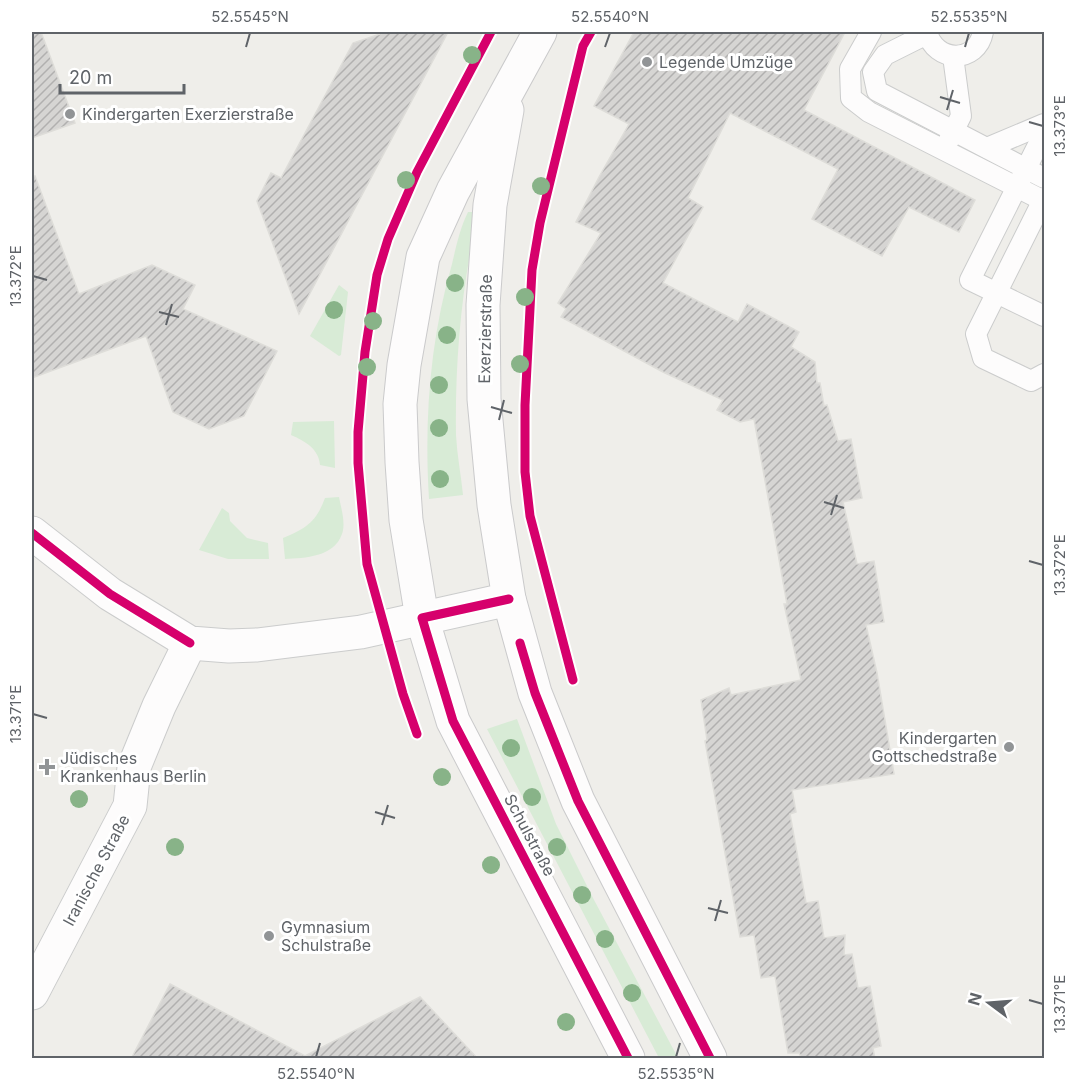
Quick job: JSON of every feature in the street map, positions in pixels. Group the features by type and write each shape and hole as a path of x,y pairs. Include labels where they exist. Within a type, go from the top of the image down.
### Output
{"main road":[{"name":"Exerzierstraße","path":"422,618 406,520 400,404 404,365 423,257 453,191 540,32"},
{"name":"Exerzierstraße","path":"512,85 490,205 483,305 484,399 494,505 509,599 536,693 578,801 711,1059"},
{"path":"32,533 111,594 190,643 229,646 257,645 362,632 509,599"},
{"name":"Schulstraße","path":"422,618 453,721 628,1059"},
{"name":"Iranische Straße","path":"32,993 130,806 134,767 159,706 190,643"}],"lane":[{"path":"871,32 850,69 851,98 869,112 1044,200 1035,232 996,293 976,334 983,358 1031,381 1044,374"},
{"path":"983,32 975,48 965,54 953,56 942,53 933,45 927,33 885,55 873,72 877,91 1044,178"},
{"path":"944,150 961,116 953,56"},
{"path":"987,148 1044,124"},
{"path":"1044,133 970,280 1044,316"}],"green space":[{"path":"468,212 474,212 477,219 463,299 457,380 456,435 463,495 429,499 427,440 430,380 444,293 458,238"},
{"path":"339,285 348,292 341,355 339,356 310,336"},
{"path":"334,421 335,468 320,465 314,450 291,435 293,422"},
{"path":"339,497 344,525 338,542 326,552 318,555 285,559 283,538 310,523 325,498"},
{"path":"222,508 229,513 230,521 247,538 268,543 269,559 228,559 199,550"},
{"path":"517,719 556,824 678,1058 659,1058 487,729"}],"building":[{"path":"32,32 41,32 75,123 32,138"},
{"path":"386,32 448,32 299,314 257,201 271,173 281,178 353,43"},
{"path":"634,32 845,32 804,110 975,200 959,232 909,207 882,256 812,219 838,169 730,113 688,198 703,207 663,283 738,322 747,304 799,332 791,347 815,362 817,383 820,383 824,406 827,405 838,441 851,439 862,498 843,502 857,564 874,561 884,622 866,625 877,673 894,774 792,790 796,812 790,814 806,903 818,901 824,938 845,935 844,955 852,954 858,988 870,986 881,1046 873,1048 875,1059 802,1059 799,1053 788,1053 775,976 761,978 754,935 740,937 705,741 707,740 701,700 729,688 731,695 801,680 784,604 787,604 754,419 740,422 717,410 723,400 663,372 561,317 566,309 558,303 601,233 576,222 629,124 594,106"},
{"path":"35,176 79,294 152,265 195,285 183,309 277,351 244,416 209,429 173,412 146,336 32,378 32,177"},
{"path":"170,984 305,1056 420,997 478,1059 131,1059"}],"cycle path":[{"path":"417,734 403,694 367,564 358,463 358,432 365,352 377,275 388,239 417,172 491,32"},
{"path":"573,680 530,516 525,472 525,405 532,270 540,223 583,46 591,32"},
{"path":"32,533 110,594 190,643"},
{"path":"509,599 422,618 453,721 628,1058"},
{"path":"520,643 535,693 578,801 710,1058"}],"place":[{"name":"Legende Umzüge","path":"647,62"},
{"name":"Kindergarten Exerzierstraße","path":"70,114"},
{"name":"Kindergarten Gottschedstraße","path":"1009,747"},
{"name":"Jüdisches Krankenhaus Berlin","path":"47,767"},
{"name":"Gymnasium Schulstraße","path":"269,936"}]}
